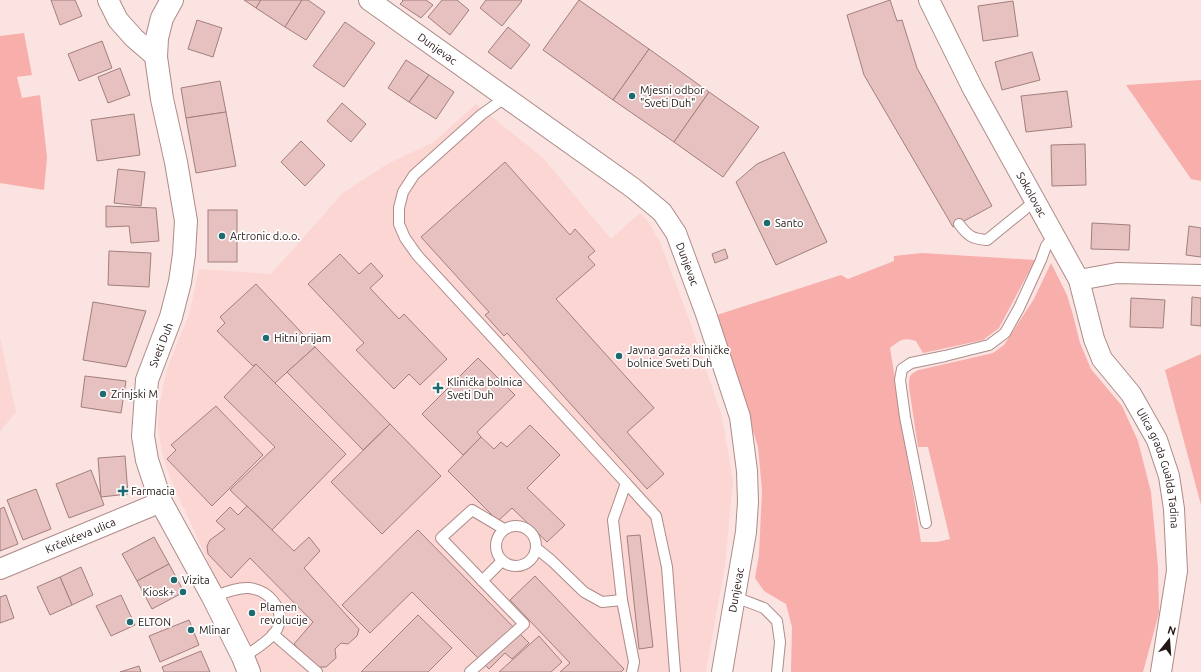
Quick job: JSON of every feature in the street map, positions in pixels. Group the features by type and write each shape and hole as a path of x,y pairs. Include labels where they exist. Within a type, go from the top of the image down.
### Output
{"main road":[{"name":"Sveti Duh","path":"172,0 162,18 156,38 156,57 162,99 176,162 186,221 184,254 180,282 171,316 147,380 143,436 147,460 161,502 213,597 246,664"}],"street":[{"path":"108,0 118,20 134,38 156,57"},
{"name":"Dunjevac","path":"369,0 633,188 662,212 676,234 706,314 740,417 747,471 748,502 746,532 722,672"},
{"name":"Sokolovac","path":"929,0 973,88 1079,280"},
{"path":"1079,280 1117,273 1201,275"},
{"name":"Ulica grada Gualda Tadina","path":"1079,280 1094,339 1102,359 1131,394 1157,440 1169,476 1174,509 1177,571 1161,672"},
{"name":"Krčelićeva ulica","path":"0,569 161,502"}],"lane":[{"path":"506,97 481,115 414,175 403,192 399,208 399,224 405,238 417,255 656,516 667,567 675,672"},
{"path":"959,224 966,233 975,240 987,240 1035,200"},
{"path":"926,523 905,417 900,380 902,369 911,362 946,356 989,345 1005,333 1019,308 1046,246 1054,235"},
{"path":"626,483 613,520 622,600 634,662 632,672"},
{"path":"470,672 524,624 441,538 472,510 504,529"},
{"path":"518,526 525,528 530,532 534,538 536,548 530,561 517,567 510,566 502,561 498,556 496,542 498,535 504,529 518,526"},
{"path":"536,548 584,592 602,602 622,600"},
{"path":"482,581 502,561"},
{"path":"213,597 236,589 248,588 268,595 277,606 279,614 278,627 273,634 255,650 246,664"},
{"path":"735,597 764,608 777,621 780,642 777,672"},
{"path":"273,634 317,672"}],"shaded area":[{"path":"24,33 32,75 17,77 22,98 40,95 47,157 44,190 0,183 0,36"},
{"path":"1201,80 1201,181 1191,179 1126,85"},
{"name":"Klinička bolnica Sveti Duh","path":"476,104 543,158 611,239 640,213 647,220 660,242 690,322 722,417 733,481 725,565 706,672 262,672 213,572 170,478 162,452 158,428 159,407 167,369 189,315 199,269 271,274 343,193 389,163 434,142"},
{"path":"922,253 1035,260 999,328 983,340 923,353 916,341 908,339 899,341 890,348 921,542 937,542 950,539 928,447 918,447 909,387 910,376 919,370 993,353 1004,345 1034,299 1051,263 1067,295 1080,343 1091,369 1122,406 1138,441 1151,492 1158,567 1159,613 1143,672 791,672 792,627 786,604 764,591 755,578 759,555 762,490 758,447 717,315 841,275 848,279 894,261 894,256"},
{"path":"0,338 16,412 0,431"},
{"path":"1201,354 1201,505 1165,370"}],"building":[{"path":"51,0 75,0 82,16 60,25"},
{"path":"244,0 261,0 256,8"},
{"path":"261,0 302,0 285,27 256,8"},
{"path":"302,0 308,0 325,12 306,40 285,27"},
{"path":"402,0 426,0 433,5 421,18 400,4 403,1"},
{"path":"442,0 457,0 469,10 450,35 428,17"},
{"path":"486,0 522,1 502,26 480,8"},
{"path":"579,0 649,49 613,100 543,50"},
{"path":"890,0 897,21 902,20 917,68 992,206 953,227 864,75 847,15"},
{"path":"1013,1 1018,36 983,41 978,6"},
{"path":"197,20 222,28 213,57 188,49"},
{"path":"345,22 375,43 344,87 313,66"},
{"path":"508,27 530,45 511,69 488,52"},
{"path":"102,41 112,68 79,81 68,54"},
{"path":"649,49 709,92 674,142 613,100"},
{"path":"1032,52 1040,80 1002,90 995,62"},
{"path":"406,60 429,75 409,102 388,88"},
{"path":"120,68 130,95 108,103 98,77"},
{"path":"429,75 454,92 436,119 409,102"},
{"path":"220,81 226,112 186,118 181,88"},
{"path":"1067,91 1072,127 1026,132 1021,96"},
{"path":"709,92 759,127 723,177 674,142"},
{"path":"342,103 366,124 351,142 327,121"},
{"path":"226,112 236,166 196,173 186,118"},
{"path":"134,114 140,155 97,161 91,120"},
{"path":"301,141 325,165 305,186 281,162"},
{"path":"1085,144 1086,185 1052,186 1051,145"},
{"path":"784,152 827,242 776,265 736,182 757,164"},
{"path":"505,162 570,235 575,229 595,251 588,257 595,265 556,299 654,408 627,432 664,474 647,489 507,333 504,336 485,315 489,312 421,237"},
{"path":"118,169 145,172 141,206 114,203"},
{"path":"106,206 156,208 159,241 131,243 129,226 106,227"},
{"name":"Artronic d.o.o.","path":"208,210 237,210 237,262 208,262"},
{"path":"1092,223 1130,225 1129,250 1091,249"},
{"path":"1189,226 1201,228 1201,257 1186,255"},
{"path":"725,249 728,258 715,263 712,254"},
{"path":"109,251 151,253 149,287 108,285"},
{"path":"340,254 359,274 371,263 383,276 370,288 399,319 404,314 447,359 420,385 409,374 394,389 356,350 364,343 308,284"},
{"name":"Hitni prijam","path":"256,284 315,347 275,383 256,364 253,366 217,331 225,323 220,317"},
{"path":"1192,297 1201,298 1201,326 1191,325"},
{"path":"1131,298 1165,300 1163,328 1130,327"},
{"path":"93,302 146,311 126,367 83,360"},
{"path":"315,347 390,424 363,450 287,372"},
{"path":"478,358 515,395 477,432 481,437 463,455 422,414"},
{"path":"256,364 346,454 272,530 230,490 275,447 224,397"},
{"name":"Zrinjski M","path":"85,376 126,381 121,413 81,407"},
{"path":"216,406 263,455 212,506 167,459 176,450 171,445"},
{"path":"390,424 441,476 382,534 331,482"},
{"path":"530,425 560,455 527,488 565,525 547,542 512,508 498,521 448,471 481,437 494,449 501,442 507,447"},
{"path":"125,456 128,494 101,497 98,458"},
{"path":"91,470 104,505 69,518 56,484"},
{"path":"36,489 51,529 23,540 7,500"},
{"path":"247,506 294,551 309,537 320,551 304,568 359,629 357,636 348,644 341,643 335,649 336,658 326,667 316,667 294,644 313,622 250,558 231,578 208,554 207,546 210,540 225,529 216,521 230,507 238,515"},
{"path":"4,507 18,544 0,551 0,509"},
{"path":"418,530 529,643 512,659 505,653 489,669 412,592 370,633 342,605"},
{"path":"640,535 653,647 639,649 627,536"},
{"path":"154,537 169,564 137,581 122,554"},
{"path":"169,564 184,592 152,609 137,581"},
{"path":"81,567 93,595 72,605 60,577"},
{"path":"535,576 624,669 621,672 560,672 570,663 510,600"},
{"path":"60,577 72,605 50,615 37,587"},
{"path":"6,595 14,618 0,623 0,597"},
{"path":"121,595 135,625 111,636 96,606"},
{"path":"418,615 452,648 428,672 361,672"},
{"path":"189,620 199,645 160,662 149,636"},
{"path":"539,636 562,662 551,672 499,672"},
{"path":"201,651 210,672 164,672 162,667"},
{"path":"139,666 141,672 120,672"}],"place":[{"name":"Mjesni odbor \"Sveti Duh\"","path":"632,96"},
{"name":"Santo","path":"767,223"},
{"name":"Artronic d.o.o.","path":"222,236"},
{"name":"Hitni prijam","path":"266,338"},
{"name":"Javna garaža kliničke bolnice Sveti Duh","path":"619,356"},
{"name":"Klinička bolnica Sveti Duh","path":"438,388"},
{"name":"Zrinjski M","path":"103,394"},
{"name":"Farmacia","path":"123,491"},
{"name":"Vizita","path":"174,580"},
{"name":"Kiosk+","path":"183,592"},
{"name":"Plamen revolucije","path":"252,613"},
{"name":"ELTON","path":"130,622"},
{"name":"Mlinar","path":"191,630"}]}
